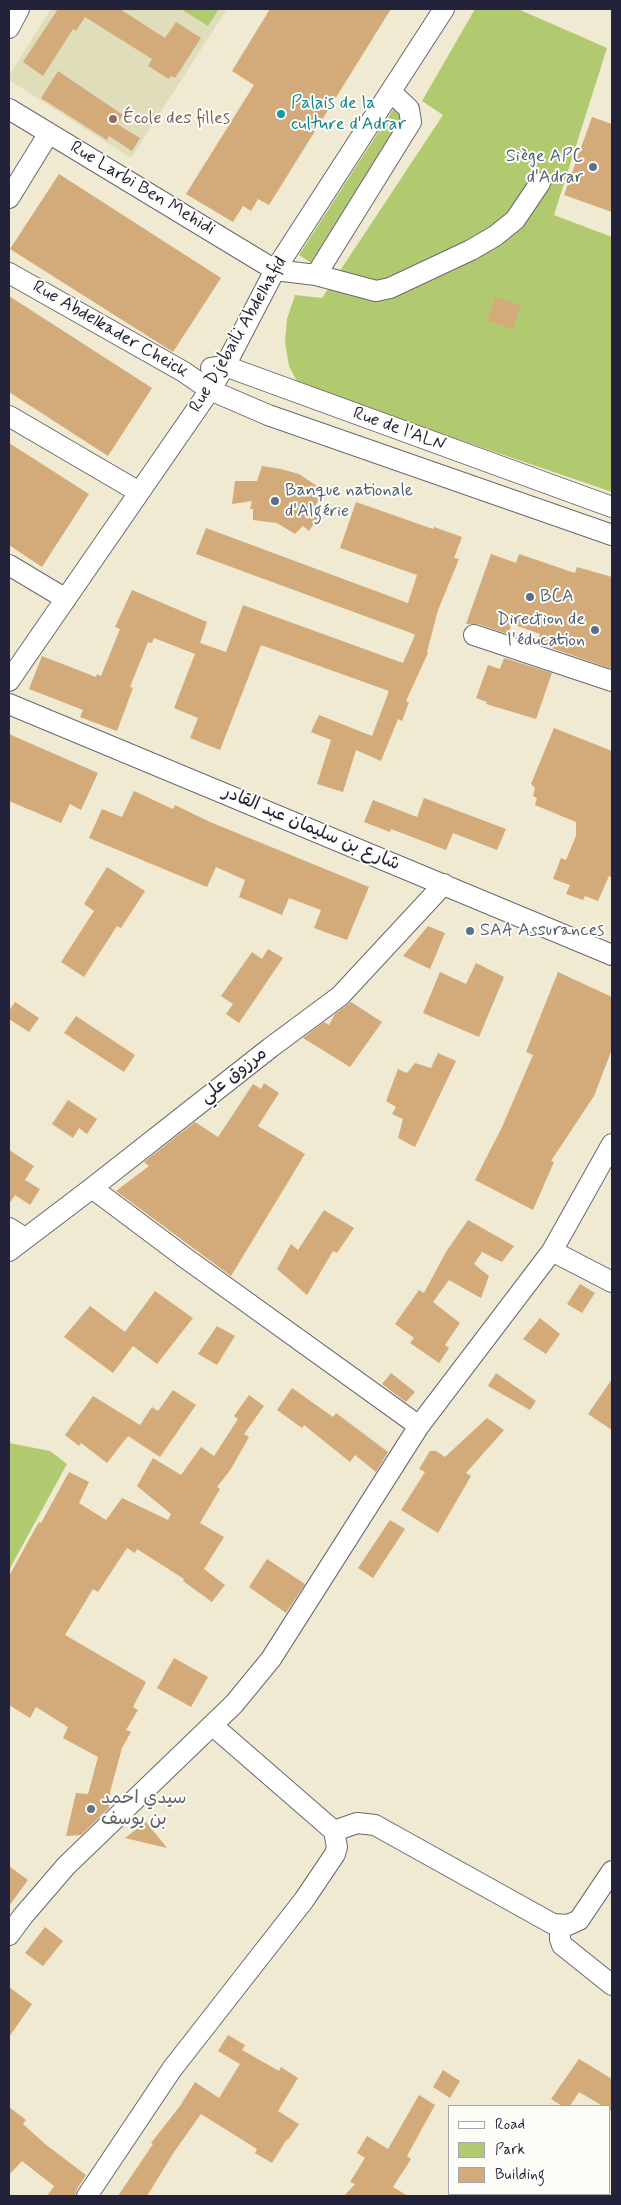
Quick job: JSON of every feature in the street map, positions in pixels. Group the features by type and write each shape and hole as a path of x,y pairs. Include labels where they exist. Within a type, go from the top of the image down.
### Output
{"street":[{"path":"9,28 18,9"},
{"name":"Rue Djebaili Abdelhafid","path":"9,681 210,390 225,366 275,270 444,9"},
{"path":"316,275 410,122 409,109 391,92"},
{"name":"Rue Larbi Ben Mehidi","path":"9,109 275,270"},
{"path":"9,198 50,133"},
{"path":"275,270 316,275 376,291 390,288 472,250 495,236 515,220 540,183"},
{"name":"Rue Abdelkader Cheick","path":"9,272 184,372 210,390"},
{"name":"Rue de l'ALN","path":"184,372 225,366 609,506"},
{"name":"Rue de l'ALN","path":"210,390 268,415 605,533"},
{"path":"9,416 139,492"},
{"path":"605,533 609,506"},
{"path":"9,565 66,599"},
{"path":"474,635 612,681"},
{"name":"شارع بن سليمان عبد القادر","path":"9,704 612,955"},
{"name":"مرزوق علي","path":"9,1251 17,1233 92,1188 270,1048 340,996 444,884"},
{"path":"9,1935 66,1866 234,1704 271,1659 418,1426 552,1252 612,1144"},
{"path":"92,1188 184,1258 418,1426"},
{"path":"552,1252 612,1282"},
{"path":"87,2196 172,2068 304,1900 333,1860 337,1847 334,1831 212,1726"},
{"path":"334,1831 356,1823 370,1823 540,1918 560,1925 574,1924 584,1916 612,1871"},
{"path":"560,1925 562,1945 612,1986"}],"shaded area":[{"name":"École des filles","path":"51,9 227,9 131,158 9,80 9,76"}],"green space":[{"path":"181,9 219,9 208,26"},
{"path":"475,9 518,9 607,48 554,215 612,237 612,492 299,385 289,366 285,342 287,319 295,295 322,298 443,115 422,101"},
{"path":"394,108 408,117 313,264 299,255"},
{"path":"9,1443 50,1451 67,1464 9,1570"}],"building":[{"path":"58,9 120,9 165,38 176,22 201,38 175,78 171,76 169,79 148,66 152,59 85,17 76,31 73,29 43,76 23,62"},
{"name":"Palais de la culture d'Adrar","path":"270,9 391,9 269,205 258,199 251,211 243,206 233,222 186,194 254,85 232,71"},
{"path":"58,71 123,115 117,124 140,138 132,151 109,136 107,140 41,98"},
{"name":"Siège APC d'Adrar","path":"592,117 612,124 612,212 564,195"},
{"path":"59,174 221,278 173,352 10,249"},
{"path":"9,296 152,388 108,456 9,392"},
{"path":"495,297 521,305 513,329 487,321"},
{"path":"9,443 89,494 42,567 9,545"},
{"name":"Banque nationale d'Algérie","path":"262,466 299,474 320,488 316,497 319,500 314,507 322,512 309,531 303,526 295,534 277,523 253,520 253,509 250,509 252,501 232,504 235,481 257,481"},
{"path":"356,502 462,537 454,558 459,559 438,610 428,653 406,701 409,702 402,721 398,719 381,761 356,750 343,792 317,784 331,740 311,732 319,715 372,736 389,691 261,645 220,750 190,738 198,718 174,708 195,654 154,638 152,643 148,642 130,687 133,688 117,731 80,717 83,710 29,689 42,656 96,677 97,674 101,676 120,629 115,627 132,590 207,622 200,643 226,652 243,605 403,663 415,635 196,554 206,528 408,603 417,575 340,548"},
{"name":"BCA","path":"491,554 516,563 519,554 575,573 577,567 612,577 612,669 537,643 540,634 512,624 508,634 478,624 466,624"},
{"path":"504,658 552,673 536,719 486,704 487,702 476,698 488,665 500,669"},
{"path":"554,728 612,751 612,878 609,876 598,901 585,896 583,900 566,894 570,885 553,879 561,858 566,860 576,836 576,822 535,805 537,798 533,796 535,788 531,784"},
{"path":"9,734 98,773 81,810 70,804 61,823 9,801"},
{"path":"134,791 173,809 175,805 210,822 369,887 347,940 314,928 321,910 289,898 282,915 239,897 245,880 216,867 207,887 89,838 102,809 122,817"},
{"path":"424,798 506,829 497,850 453,833 446,850 391,829 390,832 364,822 373,800 417,817"},
{"path":"107,867 145,891 121,928 117,926 84,977 61,962 94,911 84,904"},
{"path":"428,926 445,933 430,969 403,956"},
{"path":"268,949 283,958 239,1023 226,1014 233,1004 221,996 252,952 262,959"},
{"path":"476,963 504,977 479,1037 423,1013 440,972 466,984"},
{"path":"558,972 612,997 612,1049 594,1096 551,1161 554,1162 533,1210 475,1180 502,1127 533,1055 526,1052"},
{"path":"15,1002 39,1018 29,1032 9,1019 9,1011"},
{"path":"351,1002 382,1022 350,1067 303,1038 324,1022 329,1025 335,1014"},
{"path":"76,1016 135,1055 124,1072 64,1033"},
{"path":"438,1053 456,1061 415,1147 398,1138 403,1119 392,1114 396,1107 386,1101 398,1069 407,1073 415,1063 431,1068"},
{"path":"264,1083 279,1093 258,1126 305,1154 231,1276 116,1191 149,1166 144,1162 195,1122 218,1137 253,1084 261,1089"},
{"path":"68,1100 97,1119 87,1134 79,1128 73,1138 52,1124"},
{"path":"9,1150 34,1166 25,1180 40,1189 30,1205 15,1195 9,1204"},
{"path":"324,1210 354,1228 337,1253 333,1251 307,1295 277,1269 291,1244 298,1250"},
{"path":"468,1220 514,1246 502,1262 482,1252 474,1264 489,1276 481,1298 449,1280 433,1302 460,1323 445,1345 449,1348 439,1363 410,1343 414,1338 395,1324 419,1290 424,1293 446,1252"},
{"path":"580,1284 595,1293 582,1313 567,1304"},
{"path":"155,1291 193,1318 157,1364 133,1346 113,1373 64,1337 90,1306 125,1332"},
{"path":"540,1318 560,1334 546,1354 523,1339"},
{"path":"217,1326 235,1336 217,1365 198,1354"},
{"path":"391,1373 415,1392 406,1402 382,1384"},
{"path":"496,1373 536,1401 530,1410 488,1386"},
{"path":"612,1379 612,1430 588,1414"},
{"path":"292,1388 333,1417 336,1413 388,1452 376,1472 355,1455 350,1462 304,1425 302,1428 277,1410"},
{"path":"173,1390 196,1405 160,1457 128,1436 107,1463 81,1443 79,1446 65,1435 93,1396 140,1425 152,1407 158,1411"},
{"path":"249,1395 264,1406 244,1434 249,1437 231,1469 217,1487 220,1489 200,1523 224,1537 204,1569 225,1585 212,1602 183,1581 184,1579 137,1549 135,1553 127,1548 98,1592 93,1589 65,1635 146,1682 133,1707 138,1710 126,1730 131,1732 122,1748 110,1792 109,1808 81,1835 66,1836 76,1793 88,1794 98,1757 63,1738 68,1727 36,1707 30,1718 9,1705 9,1576 69,1472 89,1482 79,1503 106,1520 122,1498 168,1520 171,1514 137,1486 153,1458 181,1475 201,1447 214,1456 238,1419 234,1416"},
{"path":"487,1418 504,1430 466,1473 471,1476 438,1533 401,1510 425,1472 419,1469 430,1451 436,1451 445,1457"},
{"path":"390,1520 405,1529 373,1578 358,1568"},
{"path":"267,1559 305,1584 286,1613 249,1587"},
{"path":"174,1658 208,1677 191,1707 157,1688"},
{"path":"146,1822 167,1848 125,1838"},
{"path":"9,1866 28,1880 9,1906"},
{"path":"45,1927 63,1941 43,1966 25,1953"},
{"path":"9,1987 32,2004 9,2037"},
{"path":"228,2035 245,2045 242,2050 279,2071 281,2067 298,2078 278,2111 299,2124 272,2163 255,2153 257,2149 201,2114 174,2152 147,2196 118,2196 153,2144 151,2143 180,2106 195,2082 219,2098 240,2064 218,2051"},
{"path":"579,2059 612,2079 612,2112 611,2105 601,2105 579,2092 571,2105 560,2105 551,2099"},
{"path":"443,2070 460,2081 450,2098 433,2087"},
{"path":"419,2095 435,2105 407,2156 411,2159 393,2187 408,2196 344,2196 355,2184 350,2182 365,2158 357,2153 367,2136 388,2149"},
{"path":"9,2107 26,2120 23,2124 45,2144 86,2175 75,2196 47,2196 54,2186 22,2161 9,2175"}],"place":[{"name":"Palais de la culture d'Adrar","path":"281,114"},
{"name":"École des filles","path":"113,119"},
{"name":"Siège APC d'Adrar","path":"593,167"},
{"name":"Banque nationale d'Algérie","path":"275,501"},
{"name":"BCA","path":"530,597"},
{"name":"Direction de l'éducation","path":"595,630"},
{"name":"SAA Assurances","path":"470,931"},
{"name":"سيدي احمد بن يوسف","path":"91,1809"}]}
